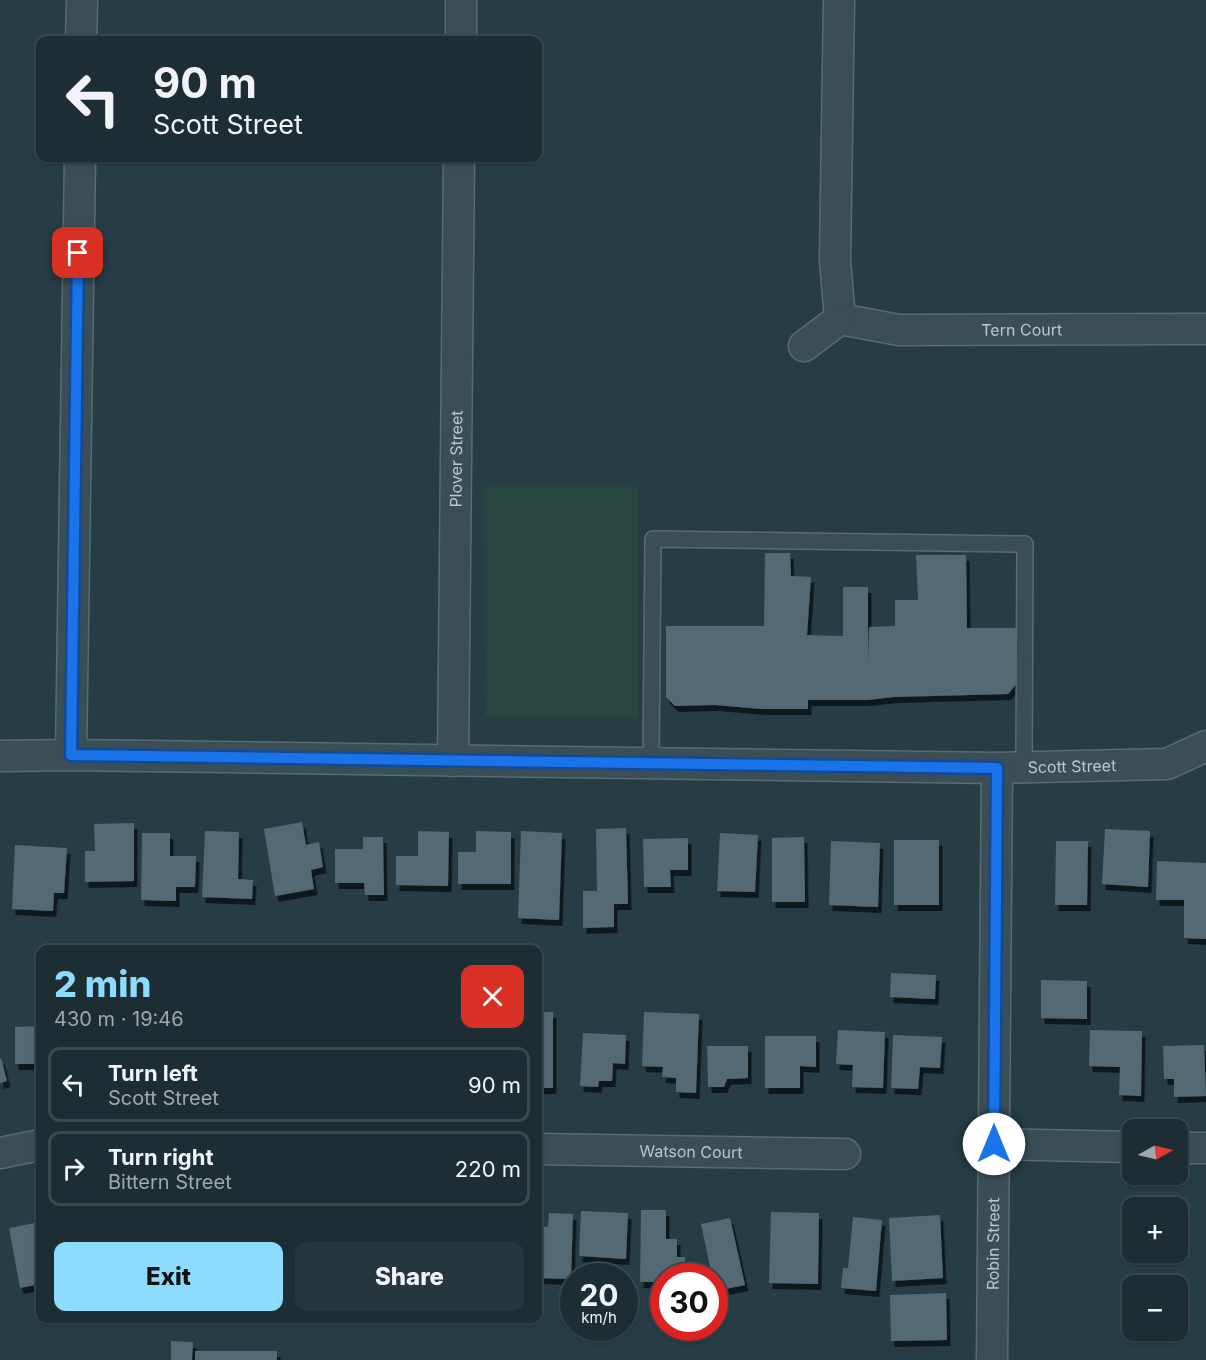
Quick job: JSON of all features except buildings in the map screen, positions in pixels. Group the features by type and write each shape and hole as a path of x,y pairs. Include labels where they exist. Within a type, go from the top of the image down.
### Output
{"street":[{"path":"81,36 82,0"},
{"path":"460,36 461,0"},
{"path":"804,346 840,319 835,260 839,0"},
{"path":"71,755 80,162"},
{"name":"Plover Street","path":"453,761 459,162"},
{"name":"Tern Court","path":"840,319 899,330 1206,329"},
{"name":"Scott Street","path":"0,756 1011,767 1167,764 1206,746"},
{"name":"Robin Street","path":"992,1360 994,1144 1011,767"},
{"path":"994,1144 1122,1147"},
{"path":"0,1154 36,1146"},
{"path":"1188,1148 1206,1148"},
{"name":"Watson Court","path":"542,1149 845,1154"}],"lane":[{"path":"651,763 653,539 1025,544 1011,767"}],"green space":[{"path":"484,487 637,487 638,717 485,717"}],"route":[{"path":"78,253 71,755 997,768 994,1144"}]}
